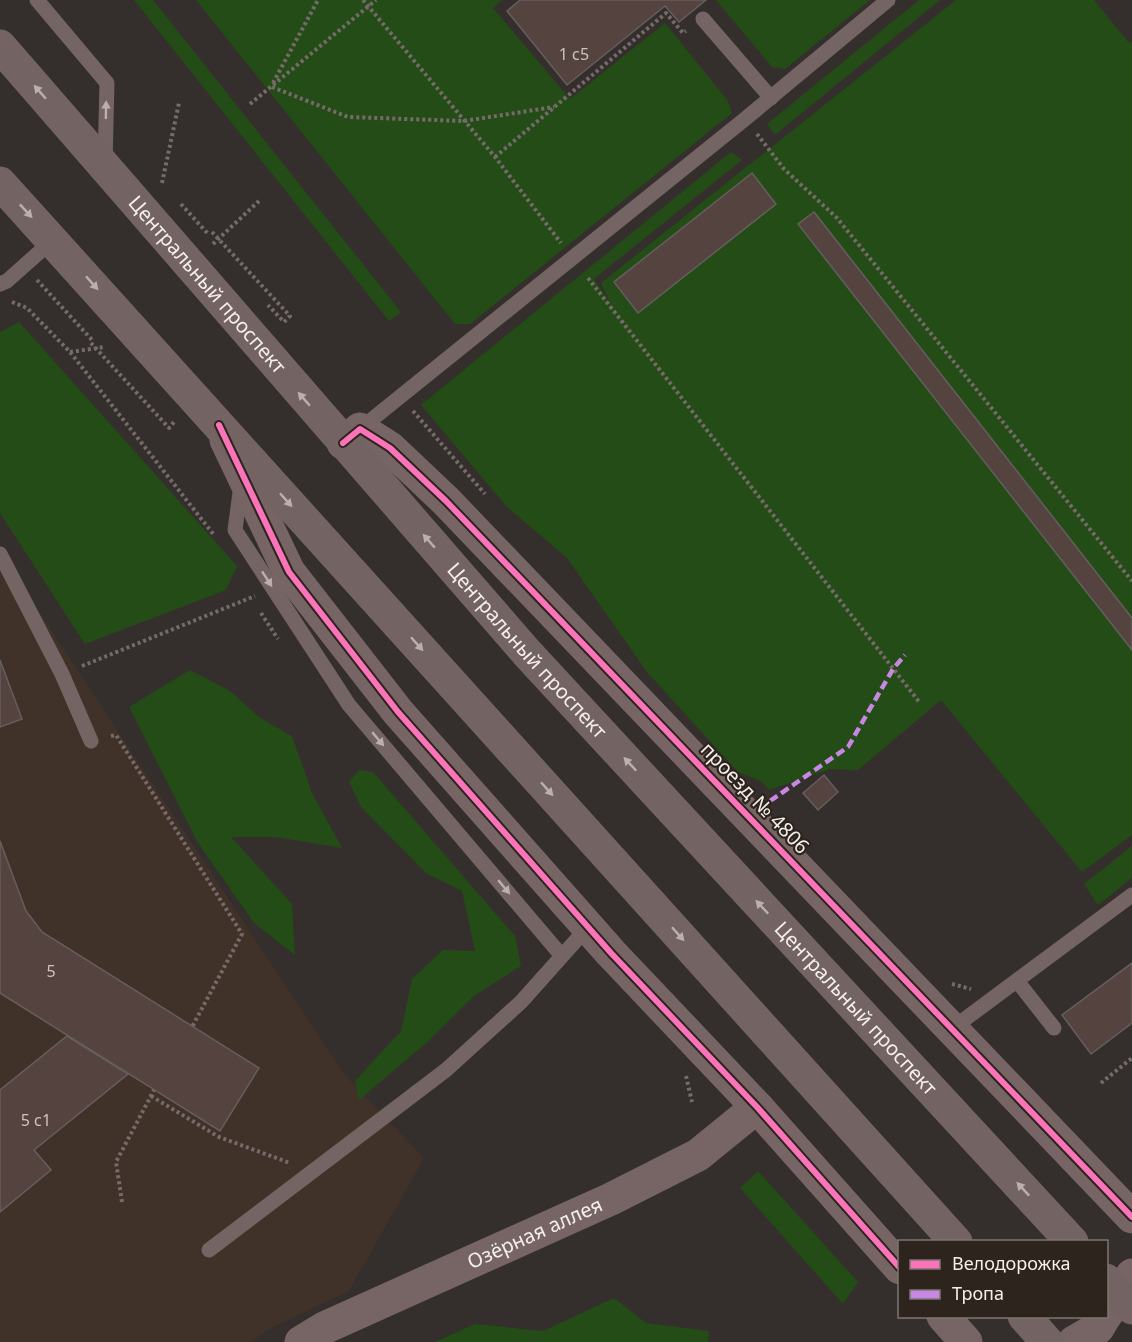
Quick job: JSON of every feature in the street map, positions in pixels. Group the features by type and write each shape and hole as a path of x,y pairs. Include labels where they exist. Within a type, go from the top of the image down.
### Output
{"main road":[{"name":"Центральный проспект","path":"0,46 105,169 352,436 527,653 1067,1237"},
{"path":"0,183 954,1240"},
{"path":"1108,1281 1132,1308"},
{"path":"1025,1318 1047,1342"}],"street":[{"path":"219,425 289,572 346,648 398,712 588,927 757,1107 898,1266"},
{"name":"проезд № 4806","path":"352,436 390,448 446,501 1132,1217"},
{"name":"Озёрная аллея","path":"301,1342 324,1328 611,1199 698,1155 757,1107"},
{"path":"1108,1313 1132,1275"},
{"path":"944,1318 966,1342"},
{"path":"1074,1342 1098,1328 1105,1318"}],"lane":[{"path":"37,0 107,83 105,169"},
{"path":"352,436 771,98 888,0"},
{"path":"703,19 771,98"},
{"path":"2,280 52,240"},
{"path":"243,472 235,530 349,705 561,955"},
{"path":"0,554 62,674 91,741"},
{"path":"953,1028 1132,895"},
{"path":"209,1250 446,1070 521,1002 588,927"},
{"path":"1017,981 1054,1028"}],"path":[{"path":"272,87 318,0"},
{"path":"363,0 495,157 562,244"},
{"path":"250,104 376,0"},
{"path":"495,157 666,13 683,33 703,19"},
{"path":"272,87 348,117 464,121 554,107"},
{"path":"169,191 161,182 179,103"},
{"path":"759,136 784,170 837,218 1132,581"},
{"path":"177,200 290,316 284,322 268,304"},
{"path":"219,252 211,243 259,201"},
{"path":"588,278 920,703"},
{"path":"48,291 169,428 175,423 167,414"},
{"path":"70,352 105,347 113,355"},
{"path":"401,396 487,497"},
{"path":"62,674 252,598"},
{"path":"116,735 242,934 192,1027"},
{"path":"951,984 973,989"},
{"path":"1101,1083 1132,1059"},
{"path":"122,1202 116,1162 154,1090"},
{"path":"151,1096 219,1137 313,1171"}],"shaded area":[{"path":"0,552 343,1073 424,1158 349,1291 269,1329 251,1342 0,1342"}],"green space":[{"path":"134,0 153,0 401,312 389,321"},
{"path":"196,0 502,0 493,8 570,99 665,23 728,101 732,113 470,324 455,324"},
{"path":"716,0 870,0 785,69 772,67"},
{"path":"919,0 940,0 775,135 767,124"},
{"path":"956,0 1094,0 1129,43 1132,41 1132,835 1082,872 941,700 858,770 830,769 769,790 761,781 738,772 647,672 567,558 507,507 421,405 731,152 742,160 594,279 610,303 601,283"},
{"path":"19,322 237,566 226,590 85,644 0,513 0,332"},
{"path":"190,670 230,691 260,718 292,736 312,793 342,848 275,837 231,837 292,904 295,955 254,923 198,843 129,707"},
{"path":"359,770 373,772 515,936 521,966 474,996 425,1044 359,1100 355,1081 401,1031 412,979 443,950 475,951 462,891 426,873 361,807 349,782"},
{"path":"1132,846 1132,878 1098,905 1084,884"},
{"path":"758,1171 858,1282 843,1304 740,1188"},
{"path":"614,1298 646,1323 709,1331 708,1342 435,1342 475,1324 543,1331"}],"building":[{"path":"520,0 706,0 679,22 665,6 567,85 507,11"},
{"path":"752,173 776,204 638,313 614,282"},
{"path":"814,212 1132,618 1132,650 798,224"},
{"path":"0,660 22,719 0,727"},
{"path":"824,775 838,792 818,810 803,793"},
{"path":"0,841 26,911 42,932 259,1068 220,1131 0,993"},
{"path":"1132,963 1132,1023 1091,1054 1062,1015"},
{"path":"67,1036 128,1074 34,1150 51,1170 0,1212 0,1090"}],"marked path":[{"path":"770,801 848,747 893,669 905,655"}],"cycle path":[{"path":"219,425 289,572 398,712 611,953 757,1107 898,1266"},
{"path":"343,443 360,429 390,448 446,501 1132,1217"}]}
